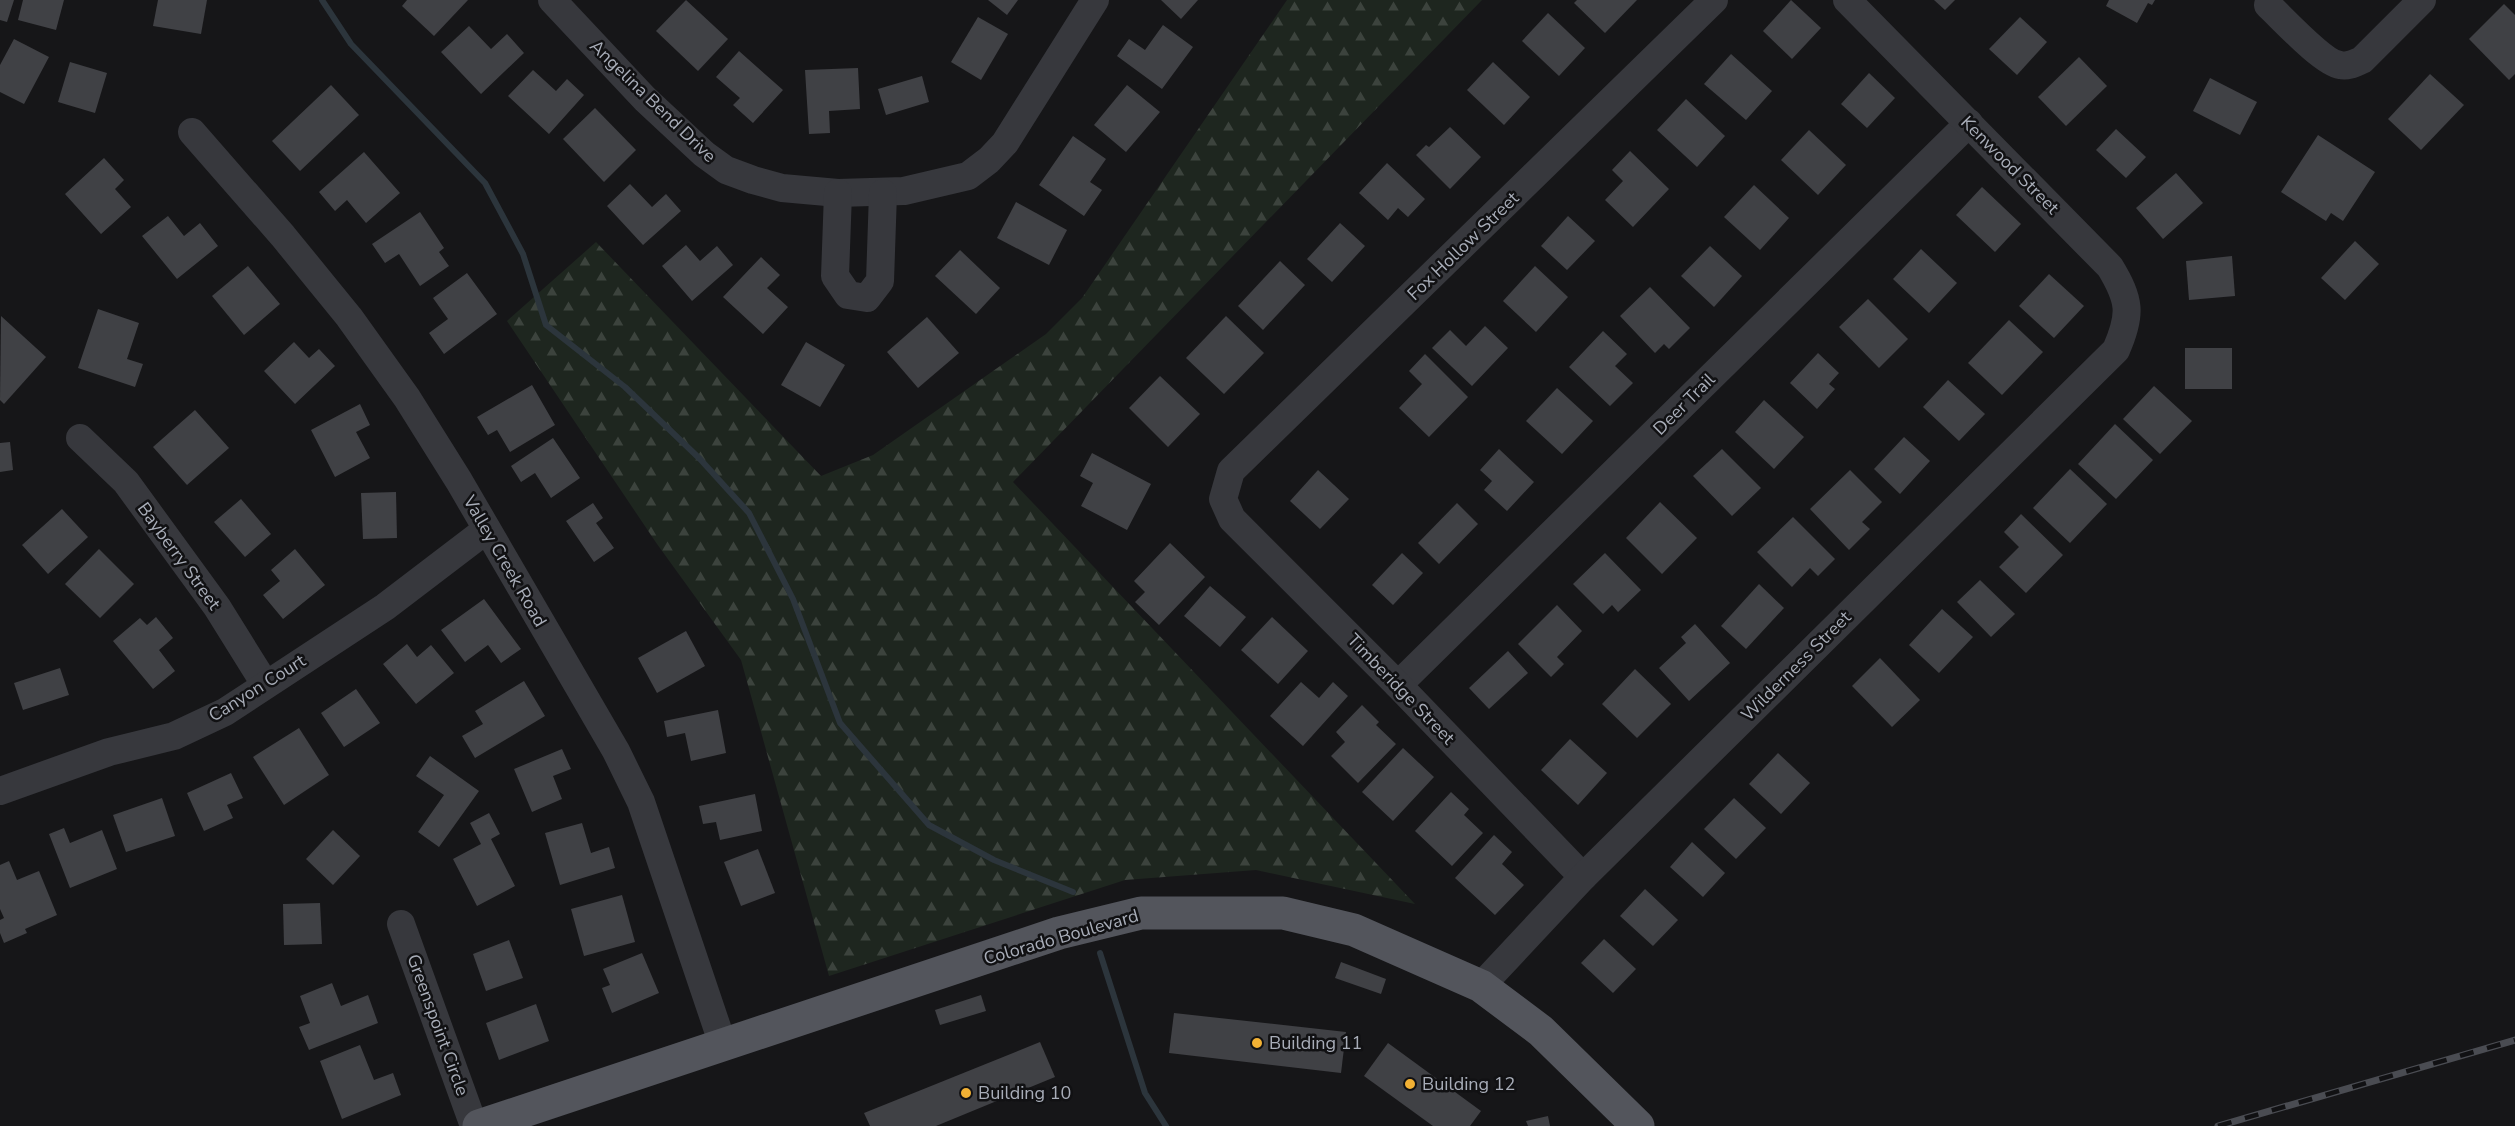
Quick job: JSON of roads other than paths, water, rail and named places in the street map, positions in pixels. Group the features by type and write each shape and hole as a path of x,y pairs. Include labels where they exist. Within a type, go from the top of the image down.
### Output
{"main road":[{"name":"Colorado Boulevard","path":"476,1126 1059,933 1141,913 1283,913 1354,930 1481,986 1541,1031 1638,1126"}],"street":[{"name":"Angelina Bend Drive","path":"552,0 645,99 704,154 726,170 782,188 838,193 904,192 968,176 989,160 1005,143 1095,0"},
{"name":"Fox Hollow Street","path":"1223,499 1231,471 1714,0"},
{"name":"Kenwood Street","path":"1847,0 2110,267 2128,303 2125,331 2116,350"},
{"path":"2268,4 2322,56 2338,65 2349,65 2362,60 2422,0"},
{"name":"Deer Trail","path":"1398,685 1969,123"},
{"name":"Valley Creek Road","path":"192,132 283,236 349,317 407,398 616,751 641,802 723,1045"},
{"path":"838,193 835,276 848,295 867,298 880,280 883,193"},
{"name":"Wilderness Street","path":"1481,986 1583,877 2116,350"},
{"name":"Bayberry Street","path":"80,438 126,482 217,607 266,684"},
{"name":"Timberidge Street","path":"1223,499 1232,519 1398,685 1583,877"},
{"name":"Canyon Court","path":"0,791 109,752 174,736 225,712 385,607 486,530"},
{"name":"Greenspoint Circle","path":"401,924 476,1126"}],"waterway":[{"path":"322,0 351,44 485,183 523,254 546,325 625,387 700,459 749,513 793,599 840,723 929,825 994,860 1073,892"},
{"path":"1100,953 1145,1093 1166,1126"}],"railway":[{"path":"2218,1126 2515,1040"}],"place":[{"name":"Building 11","path":"1257,1043"},
{"name":"Building 12","path":"1410,1084"},
{"name":"Building 10","path":"966,1093"}]}
